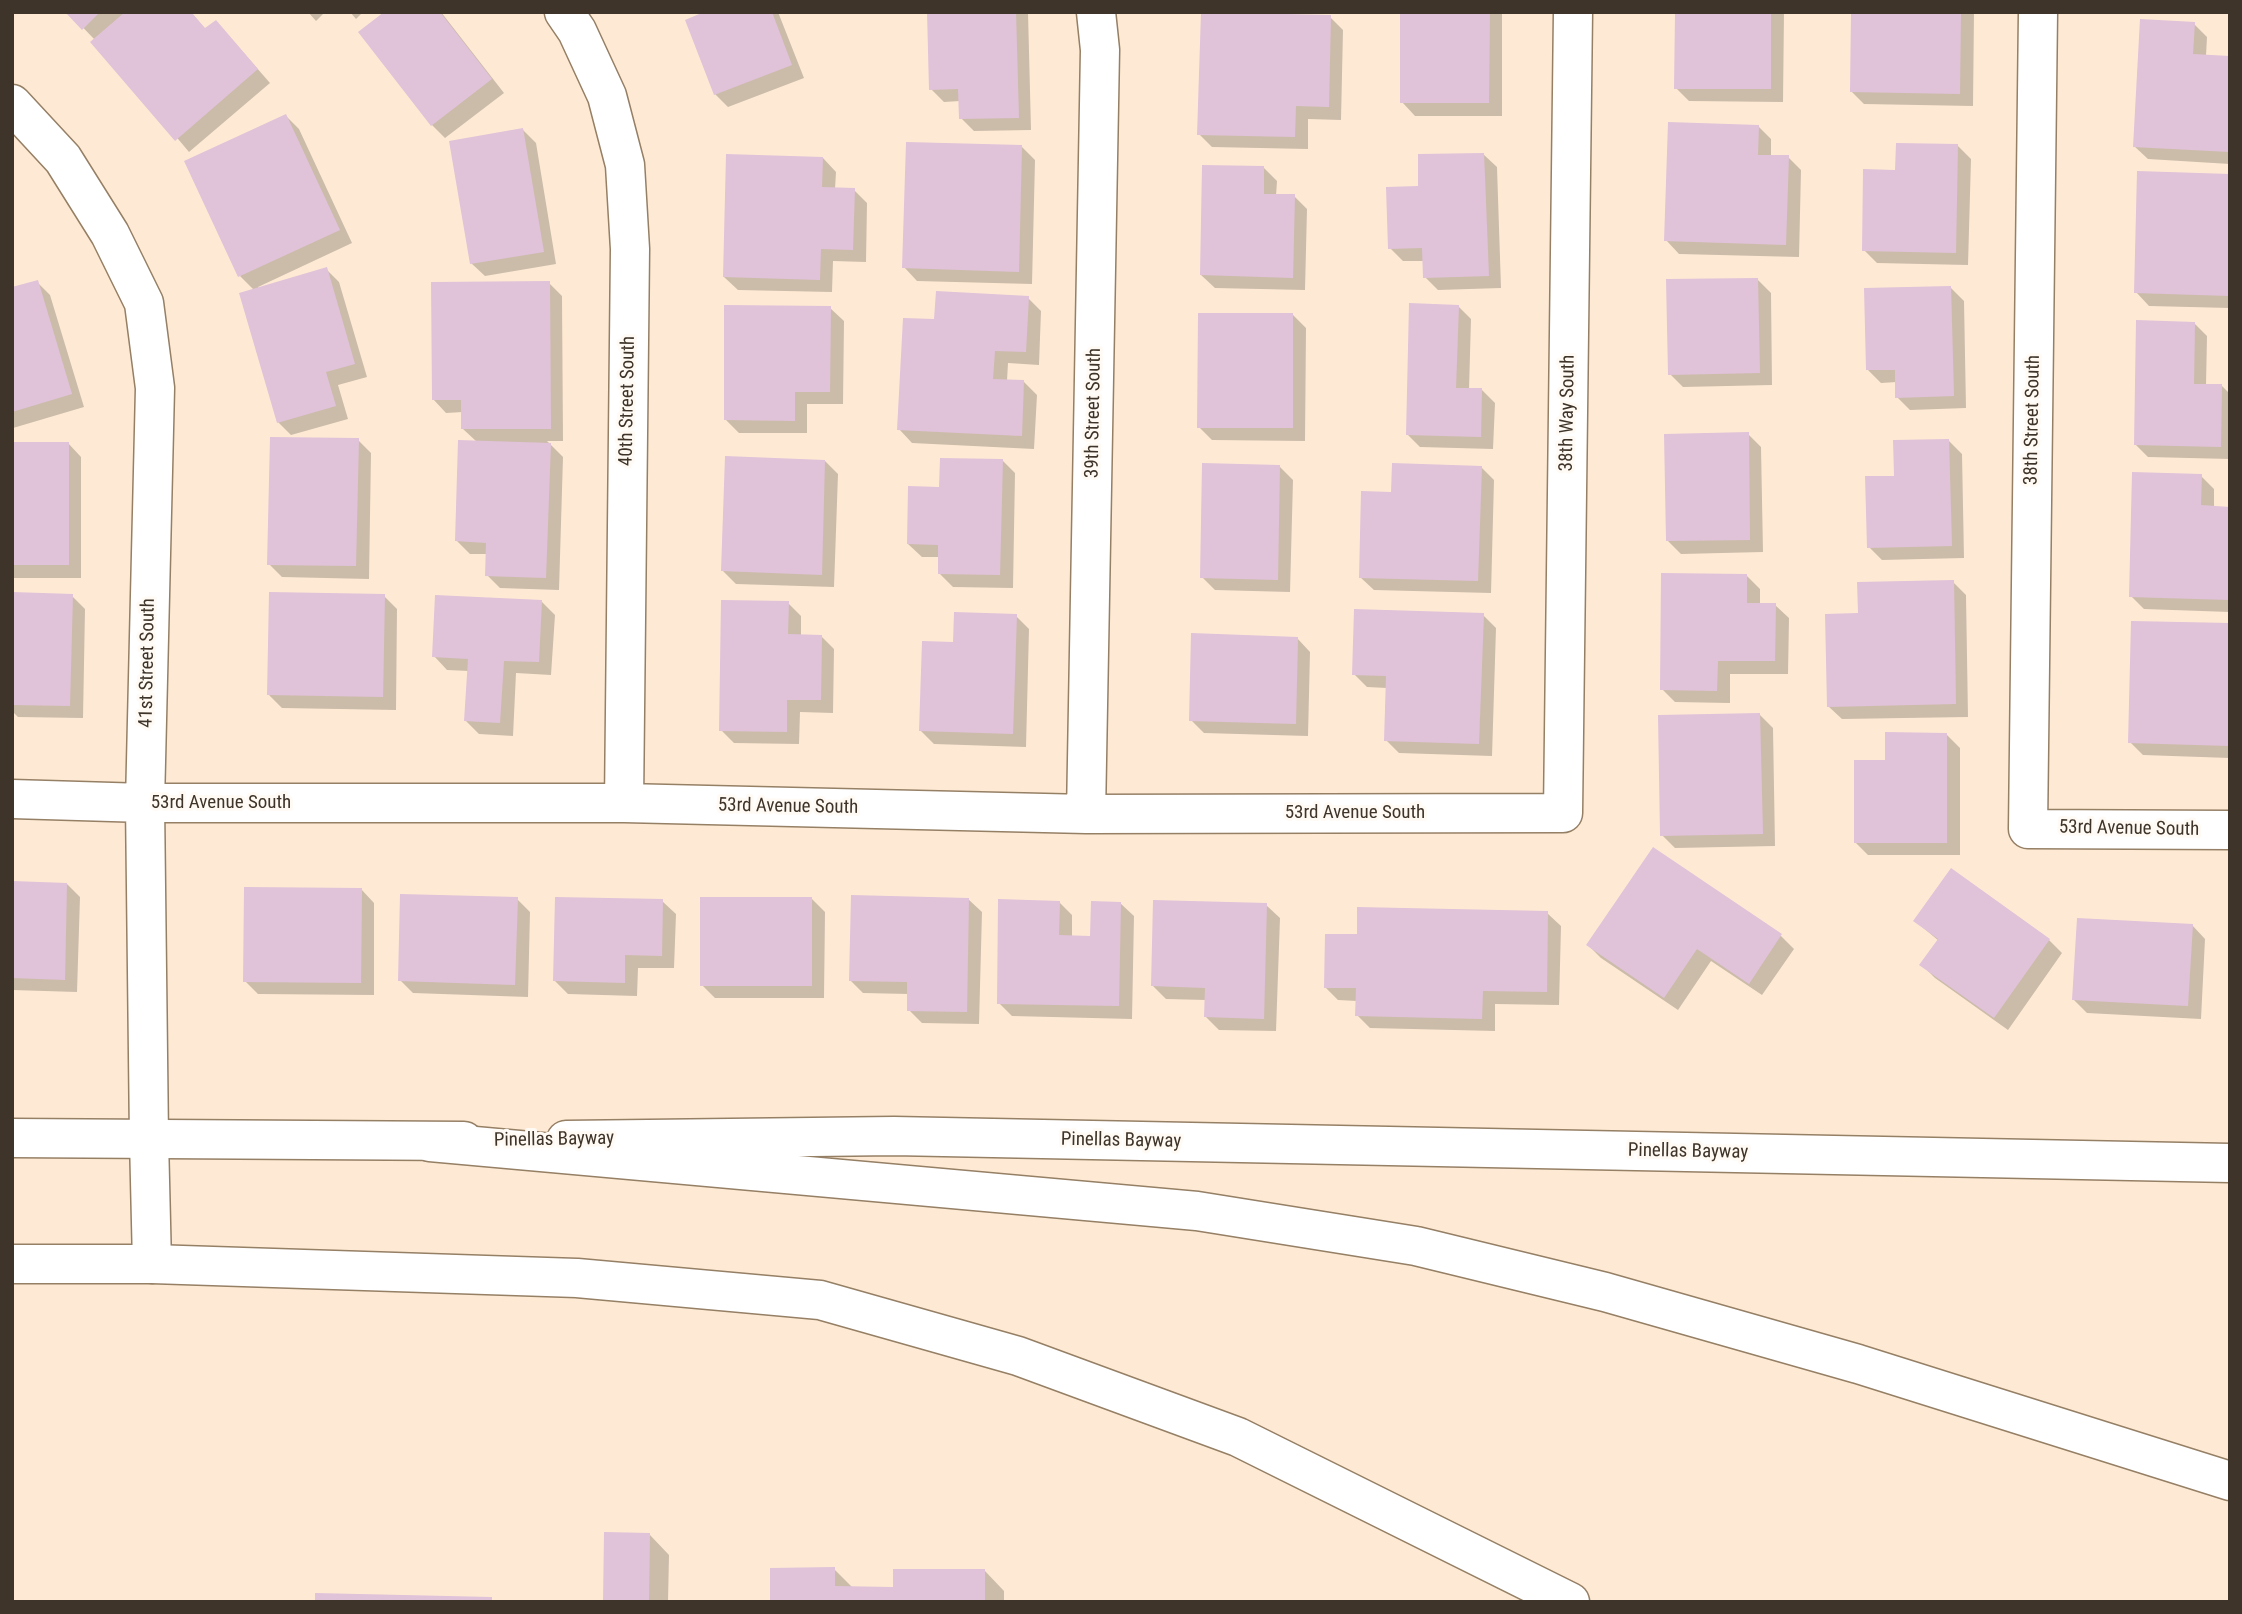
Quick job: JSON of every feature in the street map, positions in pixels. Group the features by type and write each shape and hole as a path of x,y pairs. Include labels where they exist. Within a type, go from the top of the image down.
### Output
{"main road":[{"name":"40th Street South","path":"564,12 577,31 607,96 625,165 630,249 624,803"},
{"name":"39th Street South","path":"1086,814 1100,50 1096,12"},
{"name":"38th Way South","path":"1563,813 1573,12"},
{"name":"38th Street South","path":"2028,829 2038,12"},
{"name":"41st Street South","path":"12,104 64,159 110,234 144,303 155,388 145,803 152,1264"},
{"name":"53rd Avenue South","path":"12,799 145,803 624,803 1086,814 1563,813"},
{"name":"53rd Avenue South","path":"2028,829 2230,830"},
{"name":"Pinellas Bayway","path":"12,1138 430,1142 894,1136 2230,1163"},
{"path":"430,1142 1197,1211 1416,1246 1605,1292 1858,1364 2230,1481"},
{"path":"12,1264 152,1264 577,1278 820,1300 1018,1356 1238,1437 1570,1602"}],"building":[{"path":"65,12 100,12 82,30"},
{"path":"125,12 191,12 205,28 216,20 258,69 175,141 90,42"},
{"path":"384,12 440,12 492,79 431,126 358,32"},
{"path":"704,12 772,12 792,65 714,95 685,20"},
{"path":"927,12 1016,12 1019,118 959,119 958,89 929,90"},
{"path":"1201,12 1331,15 1329,107 1296,106 1295,137 1197,135"},
{"path":"1400,12 1490,12 1489,103 1400,103"},
{"path":"1675,12 1771,12 1771,89 1674,89"},
{"path":"1851,12 1961,12 1960,94 1850,92"},
{"path":"2140,19 2195,22 2193,54 2230,56 2230,152 2133,147"},
{"path":"286,114 340,230 238,277 184,161"},
{"path":"1668,122 1759,125 1758,155 1789,155 1786,245 1664,241"},
{"path":"523,128 544,252 470,264 449,141"},
{"path":"906,142 1022,145 1019,272 902,268"},
{"path":"1896,143 1958,144 1956,253 1862,251 1863,169 1895,170"},
{"path":"1484,153 1489,276 1423,278 1422,248 1388,249 1386,187 1418,186 1418,154"},
{"path":"726,154 823,157 822,187 855,188 853,250 821,249 820,280 723,277"},
{"path":"1202,165 1264,166 1264,194 1295,194 1293,278 1200,275"},
{"path":"2137,171 2230,174 2230,296 2134,293"},
{"path":"327,267 355,364 326,372 336,406 277,423 239,293"},
{"path":"1758,278 1760,373 1668,375 1666,279"},
{"path":"38,280 72,394 12,412 12,287"},
{"path":"550,281 551,429 461,429 461,400 432,400 431,282"},
{"path":"1951,286 1954,396 1895,398 1895,370 1866,370 1864,288"},
{"path":"936,291 1029,296 1026,352 995,351 993,379 1024,380 1022,436 897,430 903,318 934,319"},
{"path":"1409,303 1459,305 1456,388 1482,388 1481,437 1406,435"},
{"path":"724,305 831,306 830,392 795,392 795,421 724,420"},
{"path":"1198,313 1293,313 1293,428 1197,428"},
{"path":"2136,320 2195,322 2194,384 2222,384 2221,447 2134,445"},
{"path":"1749,432 1750,540 1666,541 1664,434"},
{"path":"270,437 359,438 356,566 267,565"},
{"path":"1949,439 1952,546 1867,548 1865,476 1894,476 1893,440"},
{"path":"458,440 551,443 546,578 485,576 486,543 455,541"},
{"path":"12,442 69,442 69,565 12,565"},
{"path":"725,456 825,460 822,575 721,571"},
{"path":"940,458 1003,459 1000,575 938,574 938,545 907,544 908,486 939,487"},
{"path":"1202,463 1280,465 1278,580 1200,578"},
{"path":"1392,463 1482,466 1478,581 1359,578 1361,491 1391,492"},
{"path":"2132,472 2202,474 2201,505 2230,507 2230,600 2129,597"},
{"path":"1661,573 1747,574 1747,603 1776,603 1775,661 1718,661 1717,691 1660,690"},
{"path":"1954,580 1956,704 1827,707 1825,614 1858,613 1857,582"},
{"path":"12,592 73,594 70,706 12,705"},
{"path":"269,592 385,594 383,697 267,695"},
{"path":"435,595 542,600 539,662 504,661 500,723 464,721 468,659 432,657"},
{"path":"721,600 789,601 788,634 822,635 821,700 787,700 787,732 719,731"},
{"path":"1354,609 1484,613 1479,744 1384,741 1386,676 1352,675"},
{"path":"954,612 1017,614 1013,734 919,731 922,641 953,642"},
{"path":"2131,621 2230,623 2230,746 2128,743"},
{"path":"1191,633 1298,637 1296,724 1189,721"},
{"path":"1760,713 1763,834 1660,836 1658,715"},
{"path":"1885,732 1947,733 1947,843 1854,843 1854,760 1885,760"},
{"path":"1653,847 1782,934 1749,984 1697,949 1664,998 1586,945"},
{"path":"1951,868 2050,939 1994,1018 1919,965 1938,939 1913,921"},
{"path":"12,881 67,883 65,980 12,978"},
{"path":"244,887 362,888 361,983 243,982"},
{"path":"400,894 518,897 515,985 398,981"},
{"path":"851,895 969,898 967,1012 907,1011 907,982 849,981"},
{"path":"555,897 663,899 662,956 625,955 625,983 553,981"},
{"path":"700,897 812,897 812,986 700,986"},
{"path":"998,899 1060,901 1059,935 1090,936 1091,901 1121,902 1119,1006 997,1004"},
{"path":"1153,900 1267,903 1264,1019 1204,1017 1205,988 1151,986"},
{"path":"1357,907 1548,911 1547,992 1483,991 1482,1019 1355,1016 1356,988 1324,988 1325,934 1357,934"},
{"path":"2077,918 2193,924 2188,1006 2072,1000"},
{"path":"604,1532 650,1533 649,1602 603,1602"},
{"path":"835,1567 835,1586 893,1587 893,1569 985,1569 985,1602 770,1602 770,1568"},
{"path":"315,1593 492,1597 492,1602 315,1602"}]}
